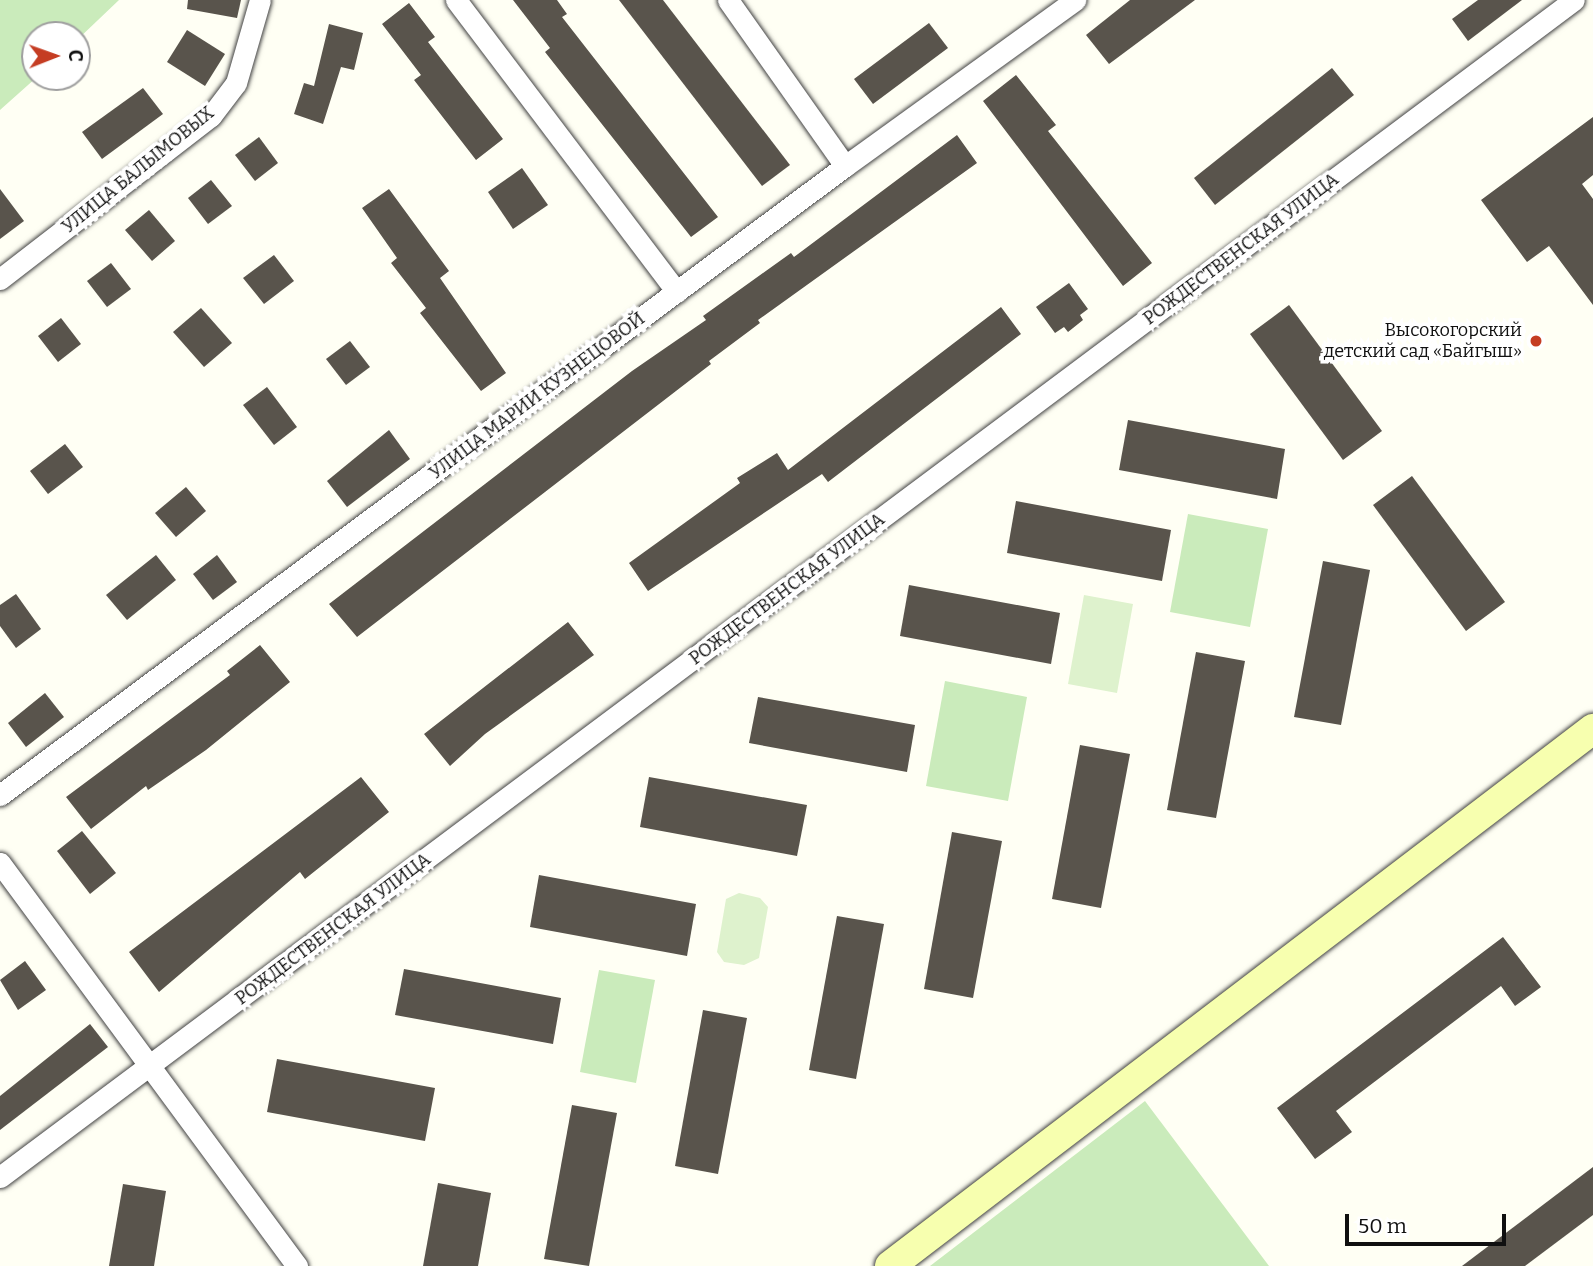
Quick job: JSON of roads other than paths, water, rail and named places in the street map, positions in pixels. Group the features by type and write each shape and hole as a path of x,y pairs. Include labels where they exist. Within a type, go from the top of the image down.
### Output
{"street":[{"name":"УЛИЦА БАЛЫМОВЫХ","path":"0,279 211,116 236,83 260,0"},
{"path":"457,0 677,292"},
{"path":"729,0 845,166"},
{"name":"УЛИЦА МАРИИ КУЗНЕЦОВОЙ","path":"0,795 845,166 1075,0"},
{"name":"РОЖДЕСТВЕНСКАЯ УЛИЦА","path":"0,1177 1574,0"},
{"path":"890,1266 1593,729"},
{"path":"0,863 297,1266"}],"place":[{"name":"Высокогорский детский сад «Байгыш»","path":"1536,341"}]}
